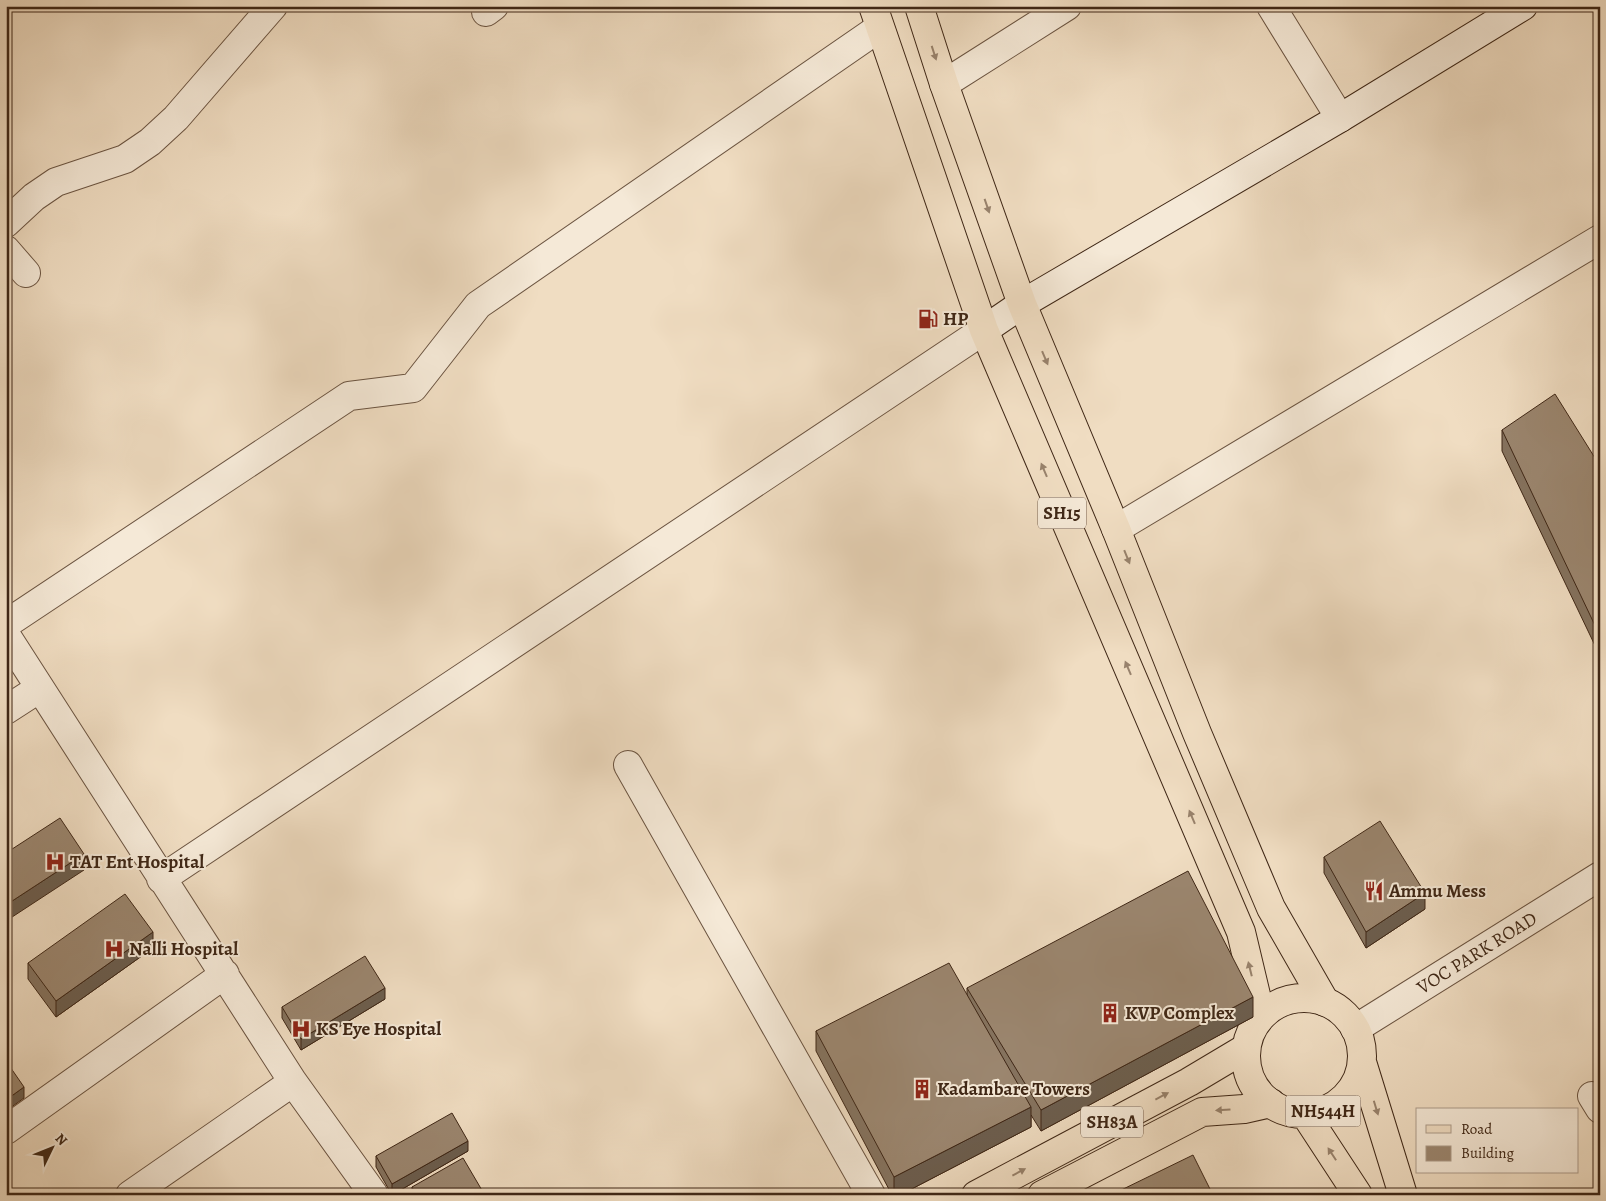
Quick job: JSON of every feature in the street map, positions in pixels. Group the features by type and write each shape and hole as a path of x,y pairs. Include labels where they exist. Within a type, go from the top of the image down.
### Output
{"main road":[{"name":"SH15","path":"919,6 944,84 1022,304 1116,530 1196,733 1271,908 1325,1002"},
{"name":"SH15","path":"876,17 984,330 1241,932 1261,1016"},
{"name":"NH544H","path":"1362,1062 1358,1079 1349,1093 1337,1104 1322,1112 1305,1114 1279,1108 1260,1095 1250,1078 1246,1064 1246,1048 1251,1031 1261,1016 1284,1001 1312,998 1337,1008 1355,1029 1362,1062 1403,1195"},
{"name":"SH83A","path":"976,1195 1189,1082 1246,1048"},
{"name":"SH83A","path":"1042,1195 1202,1112 1244,1109 1271,1103"},
{"name":"NH544H","path":"1305,1114 1358,1195"}],"street":[{"path":"6,223 34,197 56,182 125,159 150,142 176,118 273,6"},
{"path":"944,84 1067,6"},
{"path":"1271,6 1340,118"},
{"path":"161,879 1022,304 1340,118 1523,6"},
{"path":"6,624 348,396 413,388 478,305 876,17"},
{"path":"1116,530 1600,239"},
{"path":"6,250 26,273"},
{"path":"6,636 293,1082 374,1195"},
{"path":"6,710 40,688"},
{"path":"628,765 872,1195"},
{"name":"VOC PARK ROAD","path":"1355,1029 1600,876"},
{"path":"6,1130 225,974"},
{"path":"130,1195 293,1082"}],"building":[{"path":"1555,394 1600,466 1600,636 1502,430"},
{"path":"60,818 84,854 6,905 6,853"},
{"name":"Ammu Mess","path":"1380,821 1425,893 1366,932 1324,857"},
{"name":"KVP Complex","path":"1188,871 1253,997 1041,1110 967,988"},
{"path":"125,894 153,932 56,1001 28,963"},
{"path":"365,956 385,988 301,1039 282,1007"},
{"name":"Kadambare Towers","path":"949,963 1031,1107 894,1177 816,1031"},
{"path":"6,1061 24,1087 6,1100"},
{"path":"452,1113 468,1141 392,1184 376,1156"},
{"path":"1193,1155 1213,1195 1111,1195"},
{"path":"463,1158 483,1192 479,1195 416,1195 412,1187"}],"place":[{"name":"HP","path":"928,319"},
{"name":"TAT Ent Hospital","path":"55,862"},
{"name":"Ammu Mess","path":"1374,891"},
{"name":"Nalli Hospital","path":"114,949"},
{"name":"KVP Complex","path":"1110,1013"},
{"name":"KS Eye Hospital","path":"301,1029"},
{"name":"Kadambare Towers","path":"922,1089"}]}
